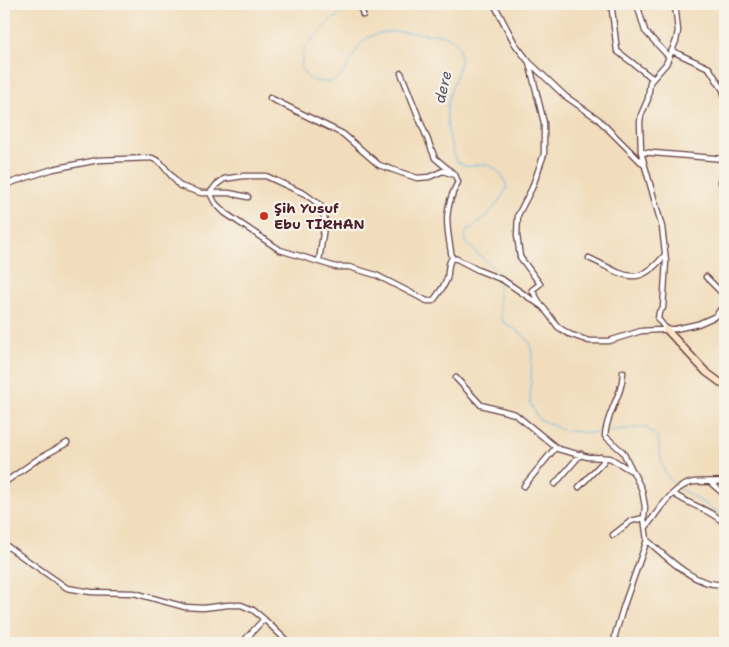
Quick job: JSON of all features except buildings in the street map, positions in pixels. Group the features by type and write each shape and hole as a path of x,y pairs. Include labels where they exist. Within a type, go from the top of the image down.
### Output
{"street":[{"path":"360,4 363,15"},
{"path":"494,4 514,44 529,62 565,96 598,118 645,166"},
{"path":"637,4 645,31 668,56"},
{"path":"673,4 676,12 678,32 662,70 650,82 648,99 640,122 641,152 662,227 666,261 663,308 659,312 658,320 706,372 725,386"},
{"path":"612,10 617,52 652,78"},
{"path":"672,50 709,68 723,90 725,97"},
{"path":"529,62 544,123 544,154 532,188 518,215 517,235 520,257 540,284 532,290 558,327 568,334 589,341 609,341 641,331 685,327 708,320 716,316 725,303"},
{"path":"210,193 215,203 226,212 280,250 336,268 350,267 376,275 427,301 433,301 447,278 449,261 452,258 446,213 450,197 458,182 455,174 435,158 401,73"},
{"path":"270,98 343,134 379,165 417,178 443,172 455,174"},
{"path":"641,152 725,159"},
{"path":"4,185 53,169 98,160 152,158 160,162 180,186 201,193 229,193 248,197"},
{"path":"725,165 721,182 725,190"},
{"path":"210,193 216,185 224,180 243,176 266,176 305,194 320,205 325,220 319,261"},
{"path":"589,258 626,276 636,277 654,269 664,256"},
{"path":"452,258 503,280 543,307"},
{"path":"706,277 725,296"},
{"path":"614,643 624,604 647,540 642,490 623,452 605,436 606,425 621,390 623,372"},
{"path":"456,378 481,405 515,414 556,447 588,457 616,460 631,471"},
{"path":"4,483 17,472 67,443"},
{"path":"524,486 556,447"},
{"path":"555,484 581,454"},
{"path":"579,487 604,461 602,457"},
{"path":"646,527 675,493 687,484 695,482 725,482"},
{"path":"710,482 725,495"},
{"path":"675,493 685,502 719,517 725,524"},
{"path":"613,535 631,521 644,518"},
{"path":"647,540 670,560 693,576 711,584 725,584"},
{"path":"4,544 67,588 91,592 134,593 185,607 203,608 241,605 253,610 289,643"},
{"path":"242,643 264,619"}],"waterway":[{"name":"dere","path":"344,4 342,14 330,21 304,48 301,69 310,80 324,82 336,80 346,69 364,40 384,32 442,35 455,42 459,49 460,57 448,101 447,124 456,161 468,167 482,164 493,167 501,175 507,187 491,212 467,230 465,238 470,247 499,274"},
{"path":"499,283 499,305 502,321 522,334 530,343 532,354 530,403 539,419 562,430 590,433 600,432"},
{"path":"608,431 645,427 658,437 664,471 677,487"},
{"path":"680,489 725,516"}],"place":[{"name":"Şih Yusuf Ebu TIRHAN","path":"264,216"}]}
